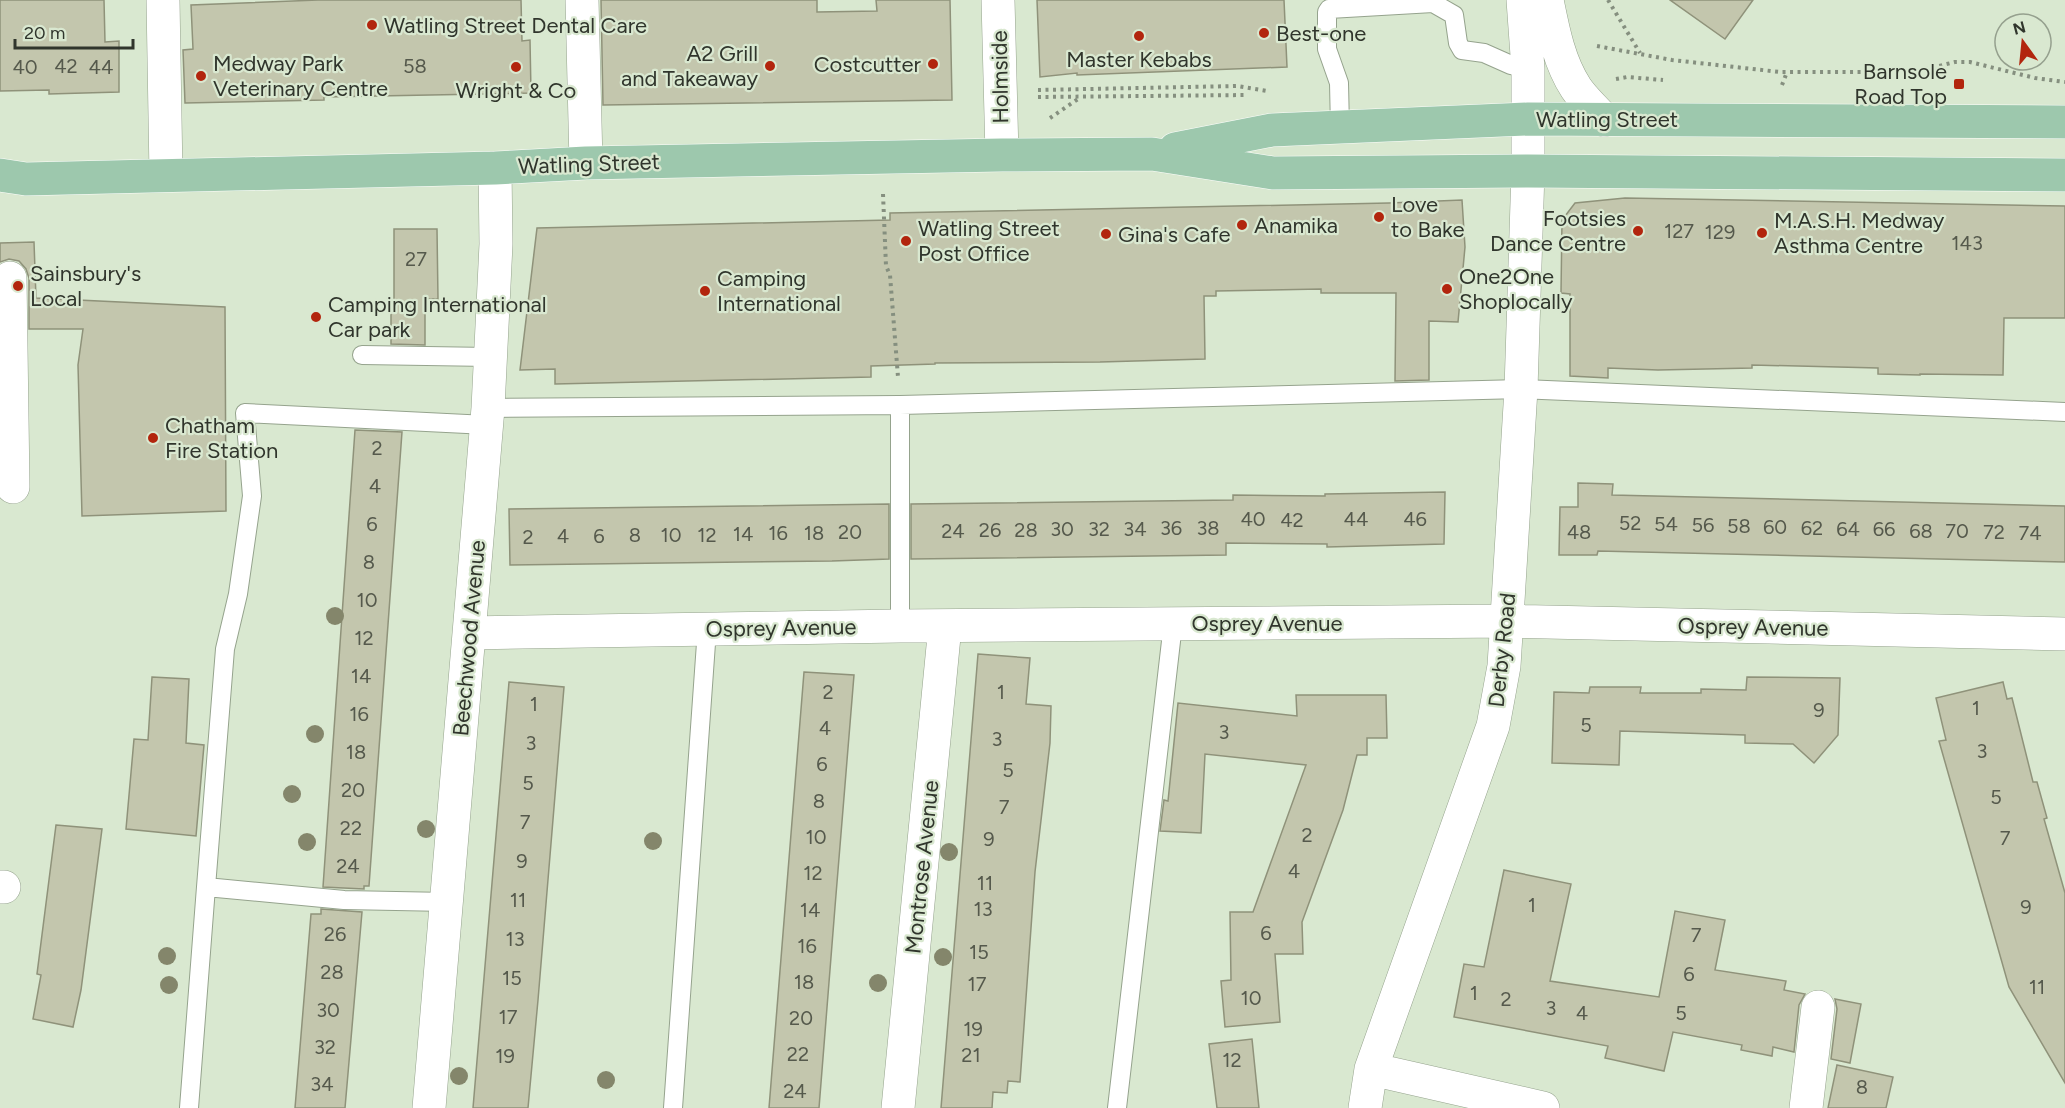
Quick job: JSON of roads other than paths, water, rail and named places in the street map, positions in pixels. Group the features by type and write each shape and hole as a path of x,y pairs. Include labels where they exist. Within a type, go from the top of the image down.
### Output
{"main road":[{"name":"Watling Street","path":"1152,154 1272,130 1528,119 2065,122"},
{"name":"Watling Street","path":"9,181 495,168 586,163 1152,154 1273,173 1528,171 2065,175"}],"street":[{"path":"163,0 166,175"},
{"path":"582,0 586,163"},
{"name":"Holmside","path":"998,0 1002,155"},
{"name":"Derby Road","path":"1365,1108 1371,1069 1493,726 1504,666 1521,388 1528,171 1528,69 1523,0"},
{"path":"1547,0 1557,45 1570,79 1604,120"},
{"name":"Beechwood Avenue","path":"429,1108 487,416 496,244 495,168"},
{"path":"10,278 6,393 13,487"},
{"name":"Osprey Avenue","path":"469,633 900,626 1507,621 2065,634"},
{"name":"Montrose Avenue","path":"898,1108 945,626"},
{"path":"1806,1108 1818,1007"},
{"path":"1371,1069 1543,1108"}],"lane":[{"path":"1340,128 1339,77 1327,49 1327,12 1329,9 1435,4 1454,15 1458,43 1462,50 1484,53 1511,65 1528,69"},
{"path":"362,355 490,357"},
{"path":"189,1108 225,649 238,594 252,496 245,413 487,416 1521,388 2065,412"},
{"path":"900,405 900,626"},
{"path":"1117,1108 1173,624"},
{"path":"673,1108 707,629"},
{"path":"206,886 344,900 448,902"}],"place":[{"name":"Watling Street Dental Care","path":"372,25"},
{"name":"Best-one","path":"1264,33"},
{"name":"Master Kebabs","path":"1139,36"},
{"name":"Costcutter","path":"933,64"},
{"name":"A2 Grill and Takeaway","path":"770,66"},
{"name":"Wright & Co","path":"516,67"},
{"name":"Medway Park Veterinary Centre","path":"201,76"},
{"name":"Barnsole Road Top","path":"1959,84"},
{"name":"Love to Bake","path":"1379,217"},
{"name":"Anamika","path":"1242,225"},
{"name":"Footsies Dance Centre","path":"1638,231"},
{"name":"M.A.S.H. Medway Asthma Centre","path":"1762,233"},
{"name":"Gina's Cafe","path":"1106,234"},
{"name":"Watling Street Post Office","path":"906,241"},
{"name":"Sainsbury's Local","path":"18,286"},
{"name":"One2One Shoplocally","path":"1447,289"},
{"name":"Camping International","path":"705,291"},
{"name":"Camping International Car park","path":"316,317"},
{"name":"Chatham Fire Station","path":"153,438"}]}
